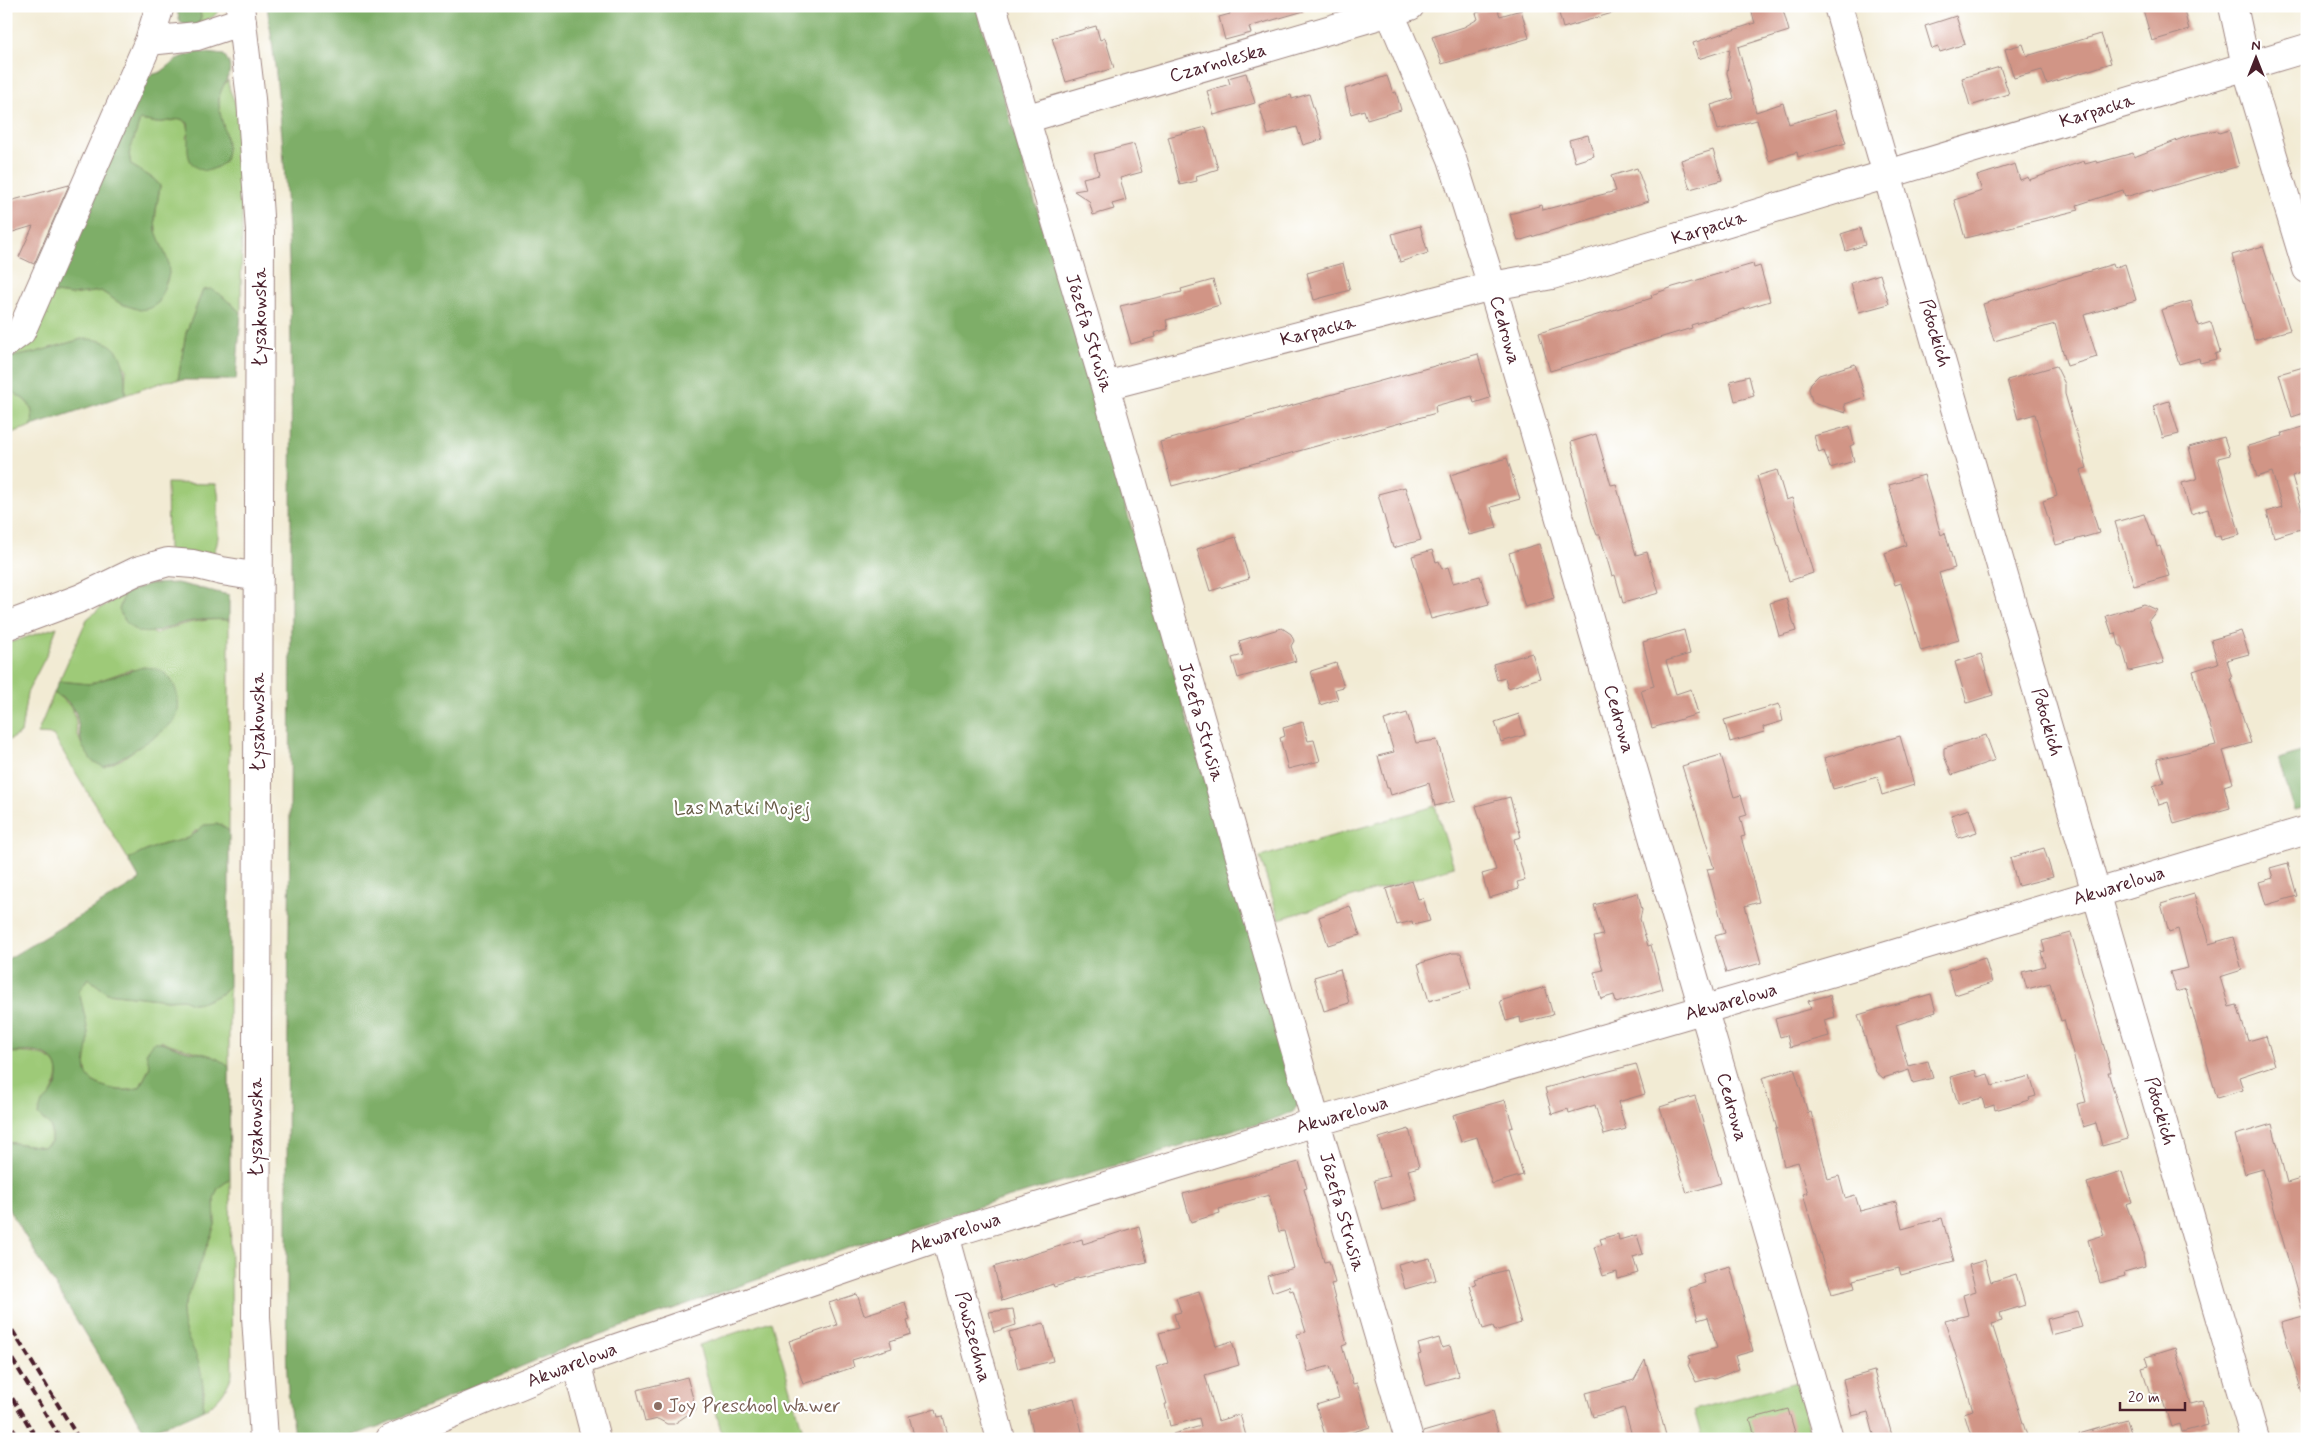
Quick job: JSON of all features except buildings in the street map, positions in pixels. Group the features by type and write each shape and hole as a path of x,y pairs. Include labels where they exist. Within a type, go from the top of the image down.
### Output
{"street":[{"path":"6,343 21,332 149,41 160,6"},
{"name":"Józefa Strusia","path":"992,6 1105,386 1409,1439"},
{"name":"Potockich","path":"1838,6 2255,1439"},
{"path":"2233,6 2246,66 2307,269"},
{"name":"Czarnoleska","path":"1025,119 1395,8"},
{"name":"Cedrowa","path":"1395,8 1452,159 1492,286 1829,1439"},
{"path":"149,41 197,36 241,14"},
{"name":"Łysakowska","path":"241,14 252,108 260,231 256,1317 264,1439"},
{"name":"Karpacka","path":"1105,386 1492,286 1552,275 2307,48"},
{"path":"6,626 81,598 150,566 168,562 193,564 222,572 259,577"},
{"name":"Akwarelowa","path":"390,1439 576,1362 945,1235 1316,1122 1704,1010 2307,830"},
{"name":"Powszechna","path":"945,1235 1001,1439"},
{"path":"576,1362 596,1439"}],"green space":[{"path":"176,6 199,6 201,17 198,25 187,26 180,22"},
{"path":"199,6 223,6 214,16 198,25 201,17"},
{"name":"Las Matki Mojej","path":"267,6 976,6 1086,371 1299,1103 1293,1112 1263,1123 1246,1126 891,1233 584,1340 388,1423 344,1439 295,1437 287,1379 286,1339 291,710 291,329 282,135 276,70"},
{"path":"198,52 224,55 230,67 228,78 222,88 219,100 220,114 227,143 224,161 217,167 208,170 195,167 191,162 188,150 188,123 181,119 157,123 140,120 129,154 131,165 154,179 160,186 155,216 156,231 168,261 169,274 159,302 151,308 140,310 121,304 101,291 71,295 48,292 138,79 161,72 179,58"},
{"path":"228,80 237,109 240,138 242,188 241,313 231,303 203,290 186,333 178,380 166,381 125,395 126,368 82,339 13,357 31,332 48,292 71,295 101,291 121,304 166,284 168,276 167,263 156,230 156,213 160,186 154,179 131,165 129,154 140,120 157,123 181,119 187,123 189,130 186,138 227,143 219,110 219,102 220,94"},
{"path":"211,289 220,294 241,313 236,380 178,380 186,333 203,290"},
{"path":"82,339 106,343 119,354 124,372 125,395 32,426 33,418 30,407 23,399 6,388 6,358 33,353"},
{"path":"6,388 23,399 30,407 32,426 6,435"},
{"path":"167,483 216,484 218,496 218,536 217,545 212,556 168,550"},
{"path":"177,583 229,595 229,620 195,621 146,633 132,628 125,621 119,610 124,594 148,584"},
{"path":"124,594 119,610 155,634 191,622 229,620 229,831 219,824 195,831 189,838 157,846 128,859 53,735 37,734 54,693 70,706 75,717 78,736 82,745 104,767 122,759 175,719 132,669 89,684 59,681 87,619 99,609"},
{"path":"57,627 47,654 27,693 21,733 6,742 6,644"},
{"path":"143,667 162,671 171,680 178,697 177,715 163,731 104,767 92,761 82,746 76,713 67,701 54,693 59,681 89,684"},
{"path":"2307,750 2307,807 2294,810 2279,759"},
{"path":"1435,806 1454,867 1279,919 1260,857"},
{"path":"219,824 229,831 229,987 221,994 203,1002 192,1003 183,999 167,1000 107,993 88,978 79,991 88,1033 86,1072 89,1078 96,1083 119,1090 131,1090 140,1087 150,1067 146,1053 154,1042 211,1056 229,1067 230,1179 218,1188 214,1198 215,1225 182,1311 185,1330 202,1375 203,1410 145,1432 6,1205 6,1142 44,1147 51,1142 51,1127 38,1115 42,1102 48,1098 56,1086 58,1072 52,1059 41,1053 6,1053 6,960 140,880 128,859 157,846 189,838 204,825"},
{"path":"88,978 107,993 167,1000 183,999 192,1003 203,1002 221,994 229,987 229,1067 206,1054 162,1041 140,1087 119,1090 99,1085 87,1077 85,1061 88,1034 79,991"},
{"path":"6,1053 40,1055 50,1059 56,1066 58,1074 55,1085 38,1114 51,1127 51,1142 44,1147 6,1142"},
{"path":"230,1179 232,1375 221,1395 203,1410 204,1391 195,1353 187,1341 182,1311 215,1225 214,1198 218,1188"},
{"path":"771,1321 803,1431 772,1439 723,1439 699,1345"},
{"path":"1796,1382 1813,1439 1702,1439 1694,1410"}],"railway":[{"path":"6,1320 79,1439"},
{"path":"6,1349 61,1439"},
{"path":"6,1388 37,1439"},
{"path":"6,1418 19,1439"}],"place":[{"name":"Joy Preschool Wawer","path":"658,1406"}]}
